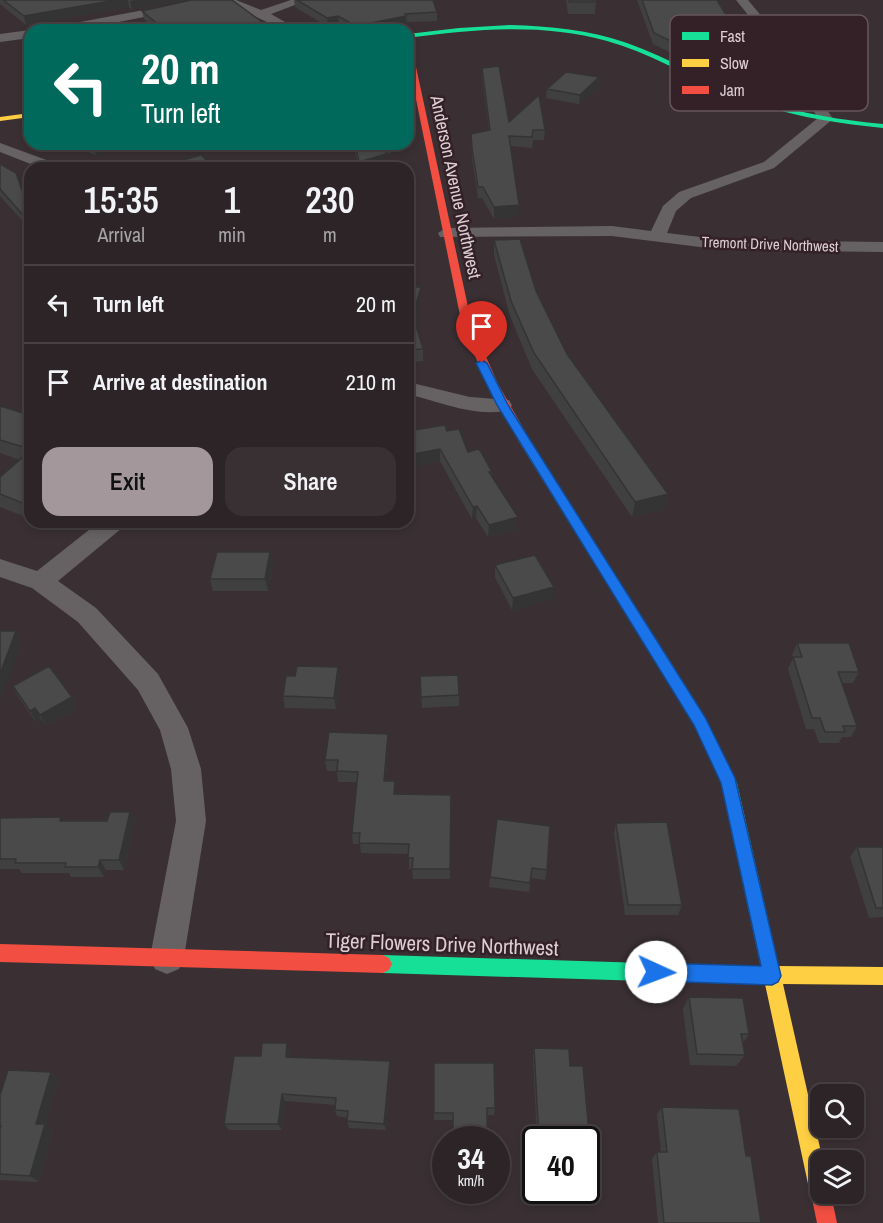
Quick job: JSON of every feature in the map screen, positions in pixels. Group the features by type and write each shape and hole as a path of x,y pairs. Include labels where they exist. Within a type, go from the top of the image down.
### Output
{"street":[{"path":"90,24 215,0"},
{"path":"226,0 281,24"},
{"path":"261,14 302,0"},
{"path":"742,0 754,15"},
{"path":"414,35 479,27 534,27 579,33 636,48 670,64"},
{"path":"0,38 24,35"},
{"name":"Anderson Avenue Northwest","path":"414,74 467,325 482,363 502,405 700,722 729,783 811,1150"},
{"path":"788,111 826,119 883,126"},
{"path":"821,111 826,119"},
{"path":"0,119 24,116"},
{"path":"657,236 669,209 685,195 769,165 826,119"},
{"path":"0,147 39,162"},
{"name":"Tremont Drive Northwest","path":"446,233 612,231 724,245 883,247"},
{"path":"414,389 470,403 502,405"},
{"path":"41,582 107,528"},
{"path":"0,568 41,582 87,615 148,682 174,728 186,769 191,821 167,957"},
{"name":"Tiger Flowers Drive Northwest","path":"0,953 772,976 883,976"},
{"name":"Anderson Avenue Northwest","path":"823,1204 827,1223"}],"building":[{"path":"3,0 116,0 24,16"},
{"path":"191,0 232,0 265,24 158,24 142,11"},
{"path":"297,0 433,0 437,12 405,14 406,16 366,24 352,24 338,16 327,18"},
{"path":"569,0 596,0 597,2 569,2"},
{"path":"642,0 717,0 726,15 670,15 670,41 654,33"},
{"path":"499,66 509,122 539,95 545,130 533,130 532,137 509,136 519,205 494,207 483,187 478,187 471,134 490,130 482,68"},
{"path":"566,72 599,77 580,95 547,89"},
{"path":"356,150 386,150 386,154 359,162"},
{"path":"201,155 209,162 176,162"},
{"path":"0,164 16,173 24,196 24,216 0,189"},
{"path":"520,239 536,291 567,354 668,494 635,502 534,353 511,301 494,240"},
{"path":"414,287 421,287 414,312"},
{"path":"414,318 423,349 414,350"},
{"path":"0,406 23,413 24,447 0,440"},
{"path":"445,425 447,431 459,429 468,452 478,449 481,452 492,472 489,472 518,517 489,525 477,506 473,507 440,449 414,454 414,430"},
{"path":"24,456 24,501 22,503 0,494 0,477"},
{"path":"217,552 270,552 265,579 210,579"},
{"path":"535,555 554,587 513,598 495,565"},
{"path":"0,631 16,631 0,674"},
{"path":"797,643 849,643 859,672 838,672 857,726 843,726 845,732 825,732 820,718 812,718 793,657 802,657"},
{"path":"49,666 72,697 40,715 35,708 30,711 13,686"},
{"path":"297,666 338,667 334,698 283,696 286,676 295,676"},
{"path":"458,675 459,695 421,697 420,676"},
{"path":"329,732 388,734 384,781 395,781 394,794 451,795 450,869 412,869 413,858 408,858 409,844 359,843 360,833 352,833 358,772 337,771 338,760 325,760"},
{"path":"110,812 130,812 119,860 100,860 98,867 65,867 66,863 15,863 16,859 0,859 0,818 61,817 60,821 107,821"},
{"path":"497,819 550,826 547,870 532,868 530,883 490,877"},
{"path":"667,822 682,905 628,905 616,823"},
{"path":"857,847 883,847 883,908 876,908"},
{"path":"689,997 743,998 749,1034 741,1034 745,1055 697,1054"},
{"path":"262,1043 287,1043 286,1057 390,1061 384,1124 347,1121 348,1111 335,1110 336,1098 282,1094 278,1124 224,1124 234,1056 261,1056"},
{"path":"534,1048 569,1049 570,1066 583,1066 588,1126 538,1126"},
{"path":"434,1063 494,1063 495,1108 487,1108 487,1126 453,1126 453,1113 434,1113"},
{"path":"8,1070 51,1072 36,1124 45,1124 30,1176 0,1174 0,1095"},
{"path":"662,1107 739,1109 746,1156 751,1156 761,1223 664,1223 657,1152 667,1152"}],"traffic: fast":[{"path":"414,35 510,27 561,30 611,40 670,64"},
{"path":"789,111 824,119 883,126"},
{"path":"668,670 700,722 729,783 769,963"},
{"path":"383,964 742,975"}],"traffic: slow":[{"path":"0,119 24,116"},
{"path":"524,440 668,670"},
{"path":"769,963 810,1150"},
{"path":"742,975 883,976"}],"traffic: jam":[{"path":"414,73 467,325 492,384 524,440"},
{"path":"0,953 383,964"},
{"path":"823,1204 827,1223"}],"route":[{"path":"482,363 502,405 700,722 729,783 772,976 656,972"}]}
